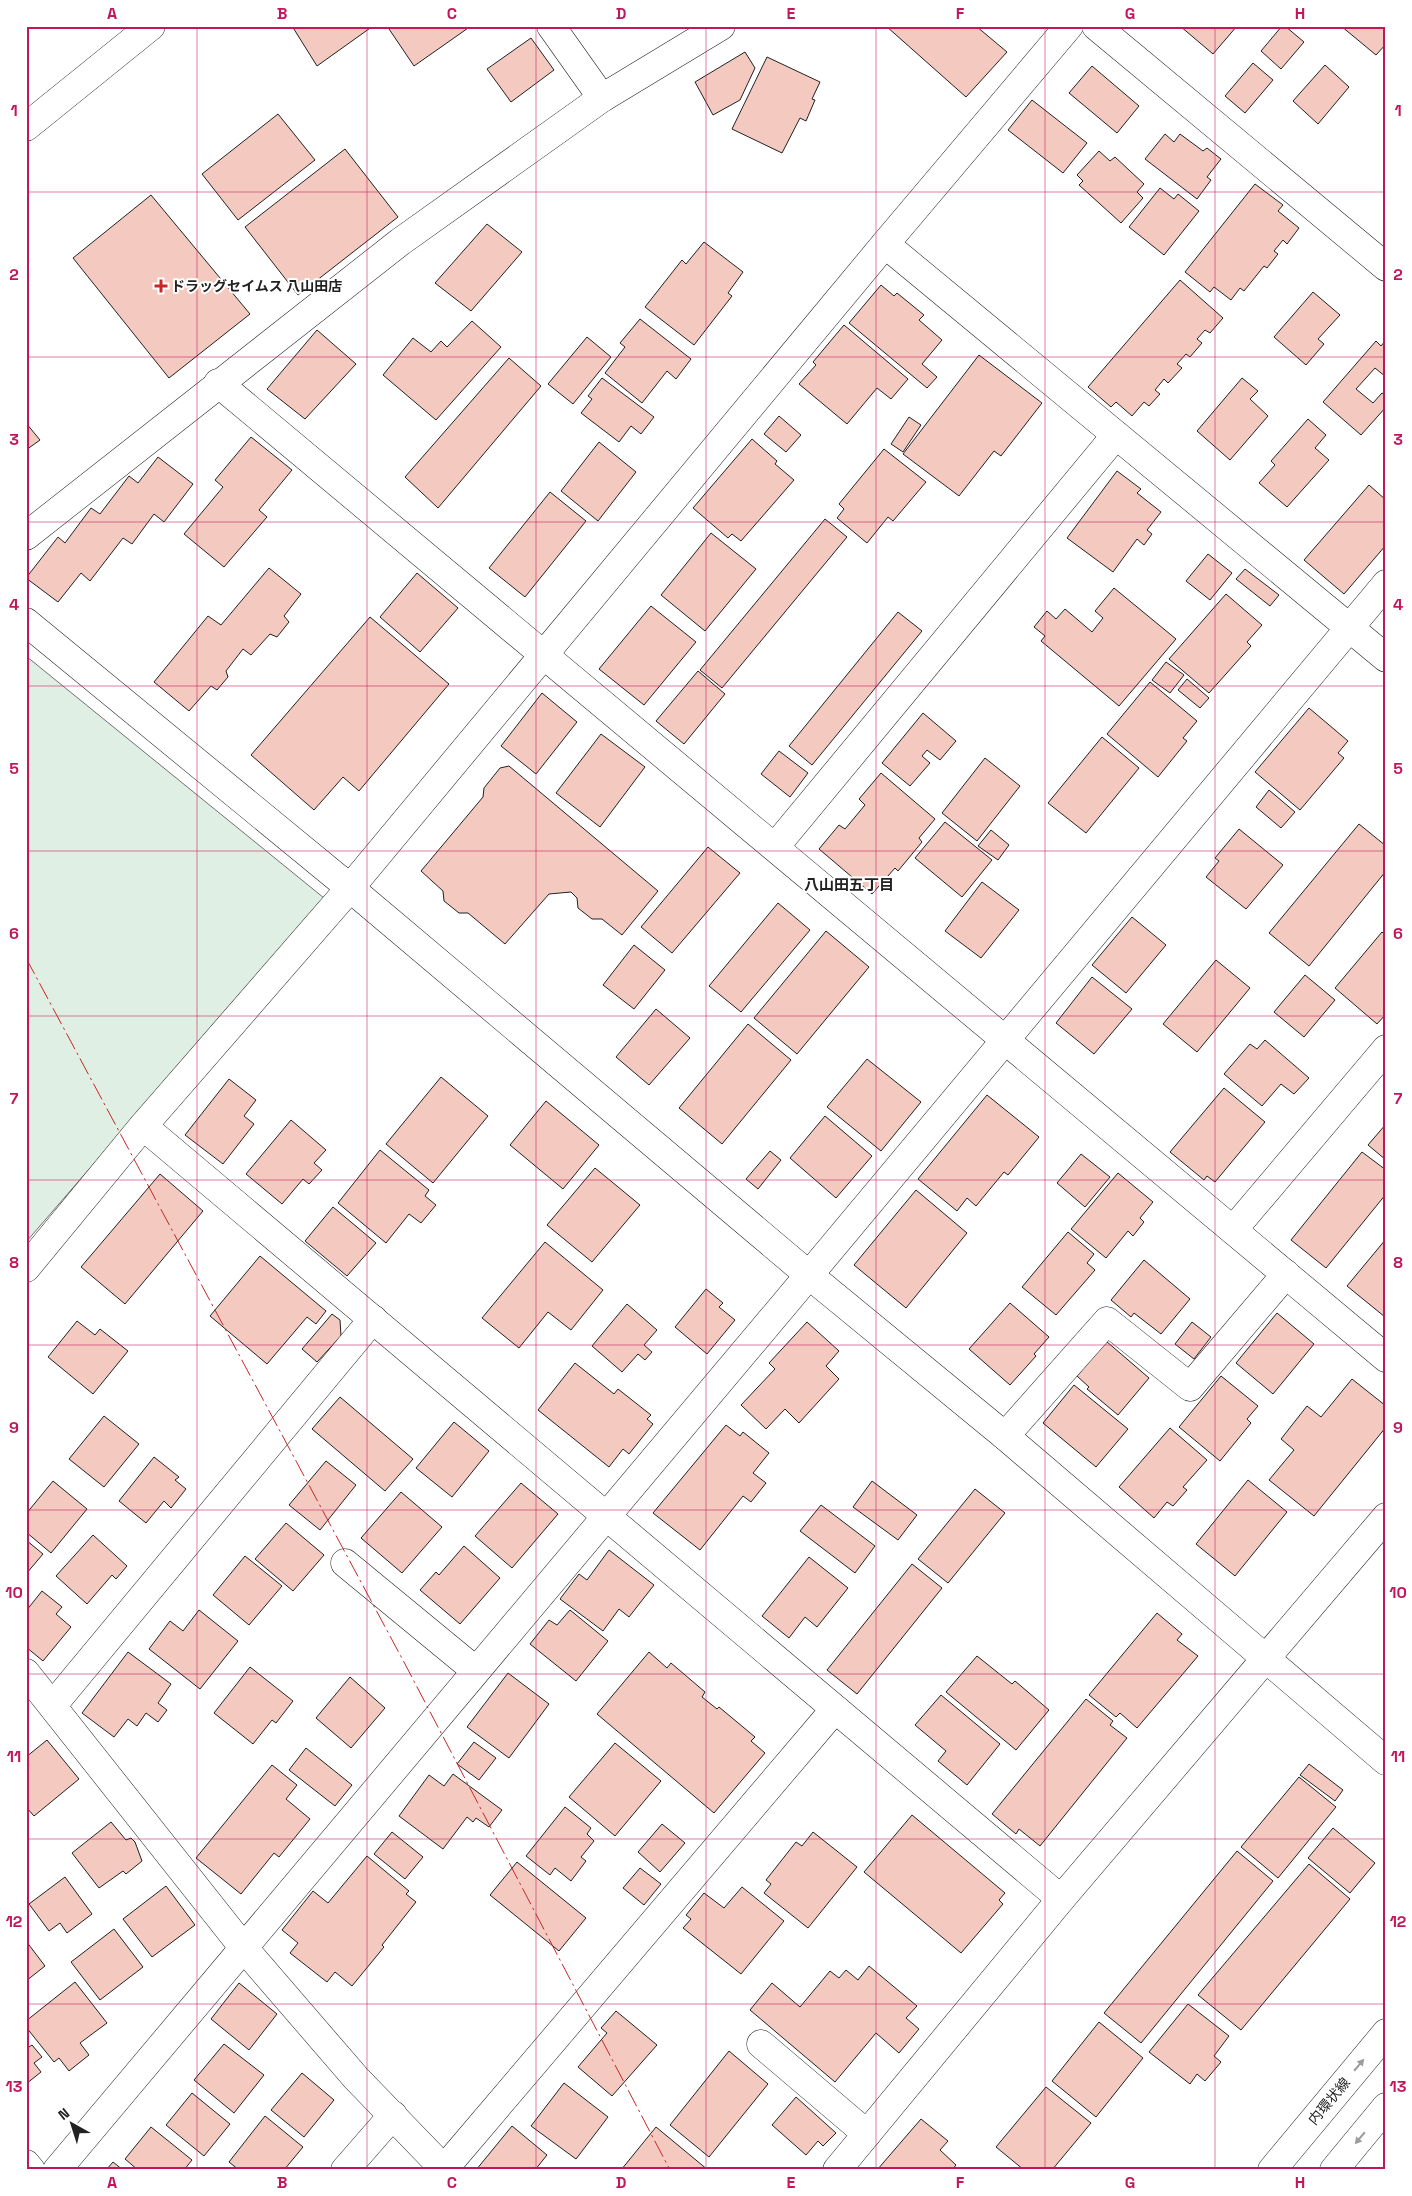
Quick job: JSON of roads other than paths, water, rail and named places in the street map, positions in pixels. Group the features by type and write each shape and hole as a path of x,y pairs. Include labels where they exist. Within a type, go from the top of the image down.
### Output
{"street":[{"path":"26,127 152,26"},
{"path":"550,26 602,98"},
{"path":"26,536 218,383 400,242 602,98 721,26"},
{"path":"26,1268 144,1126 350,888 542,655 1069,26"},
{"path":"1096,26 1386,267"},
{"path":"885,244 1386,658"},
{"path":"218,383 1386,1358"},
{"path":"775,847 1116,435"},
{"path":"57,2170 1386,584"},
{"path":"26,622 350,888 809,1274 1005,1436 1386,1760"},
{"path":"1233,1230 1386,1049"},
{"path":"144,1126 1062,1899"},
{"path":"1005,1436 1106,1321 1190,1387 1286,1274"},
{"path":"53,1705 373,1320"},
{"path":"837,2170 1062,1899 1386,1517"},
{"path":"345,1563 475,1670"},
{"path":"26,1673 243,1947 356,2078 393,2114 445,2170 835,1708"},
{"name":"内環状線","path":"1272,2170 1386,2033"},
{"path":"761,2044 867,2134"},
{"path":"1334,2170 1386,2107"},
{"path":"345,2170 393,2114"},
{"path":"26,2164 31,2170"}],"place":[{"name":"ドラッグセイムス 八山田店","path":"161,286"}],"district":[{"name":"八山田五丁目","path":"849,884"}]}
